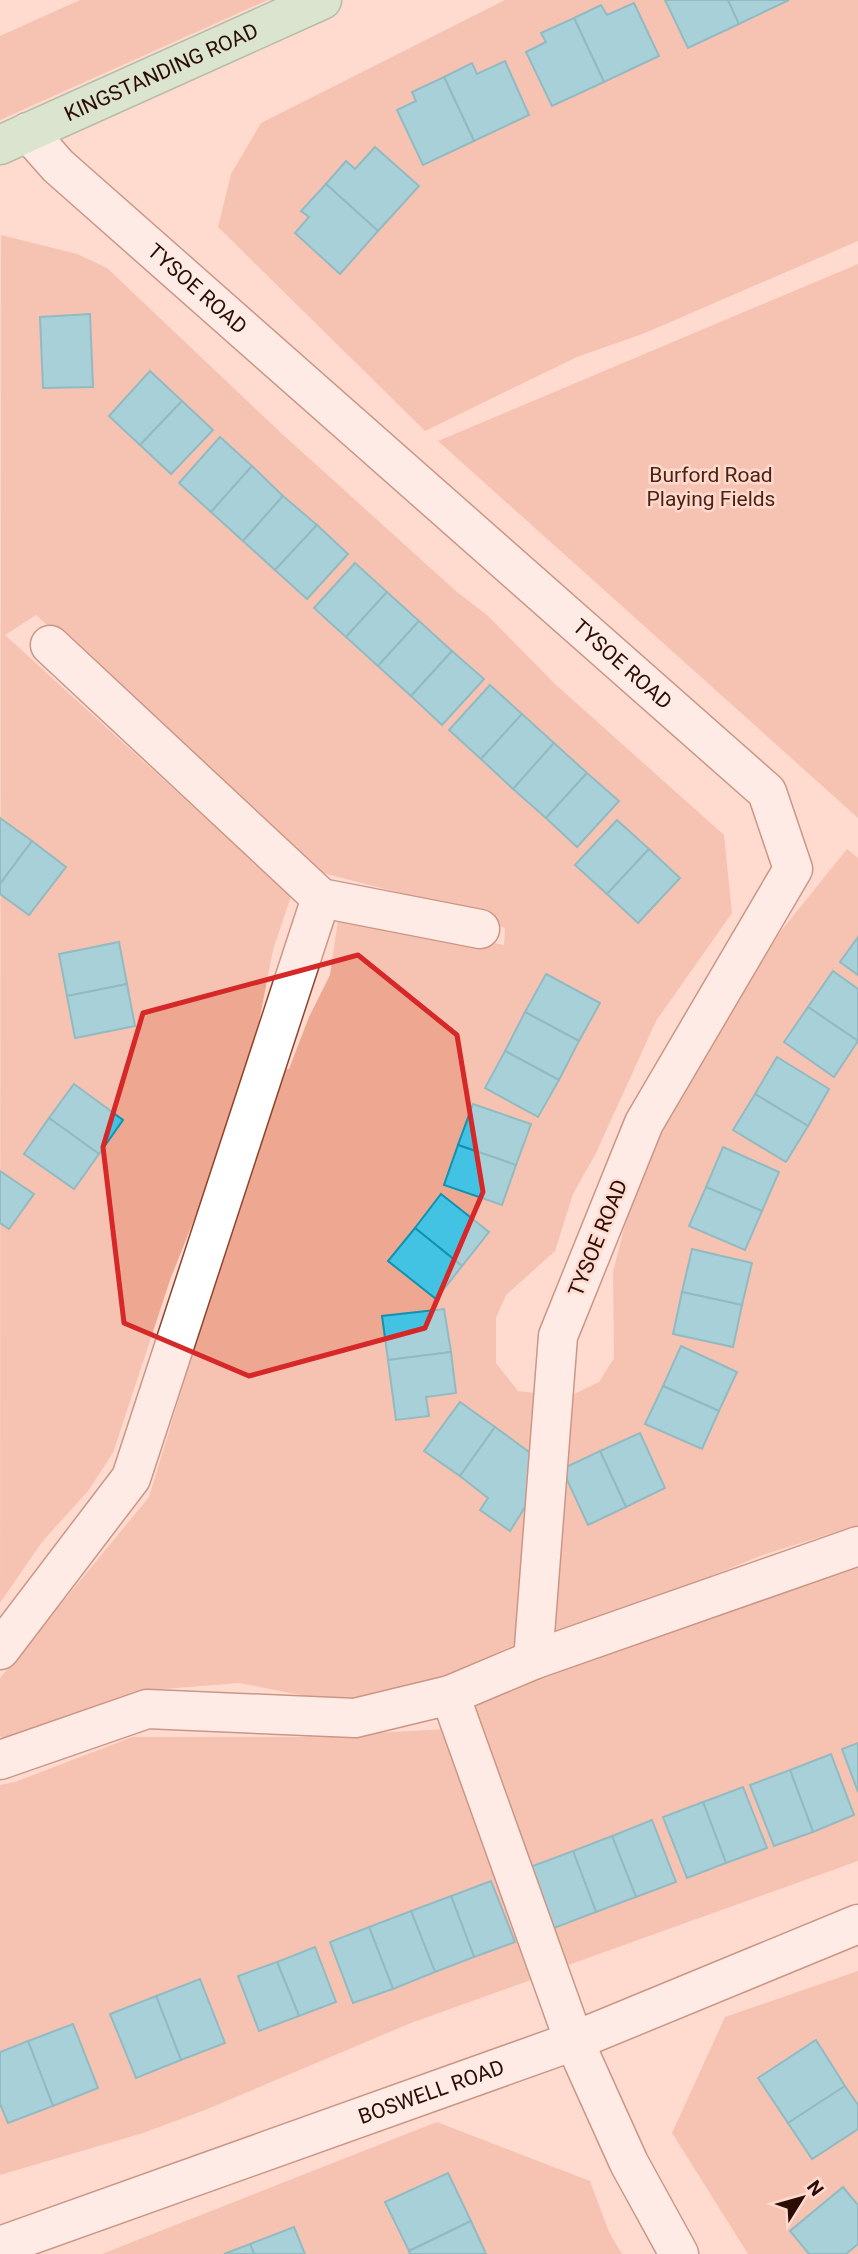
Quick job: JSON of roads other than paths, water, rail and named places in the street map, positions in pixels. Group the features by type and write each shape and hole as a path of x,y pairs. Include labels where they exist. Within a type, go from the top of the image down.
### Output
{"main road":[{"name":"KINGSTANDING ROAD","path":"14,138 322,0"}],"street":[{"name":"TYSOE ROAD","path":"14,138 58,166 767,792 793,869 644,1123 558,1336 533,1660"},
{"path":"50,645 321,898 480,929"},
{"path":"0,1650 131,1478 321,898"},
{"path":"0,1760 147,1709 355,1718 450,1695 533,1660 858,1545"},
{"path":"450,1695 574,2041 629,2163 679,2254"},
{"name":"BOSWELL ROAD","path":"0,2246 574,2041 858,1924"}],"park label":[{"name":"Burford Road Playing Fields","path":"711,487"}]}
